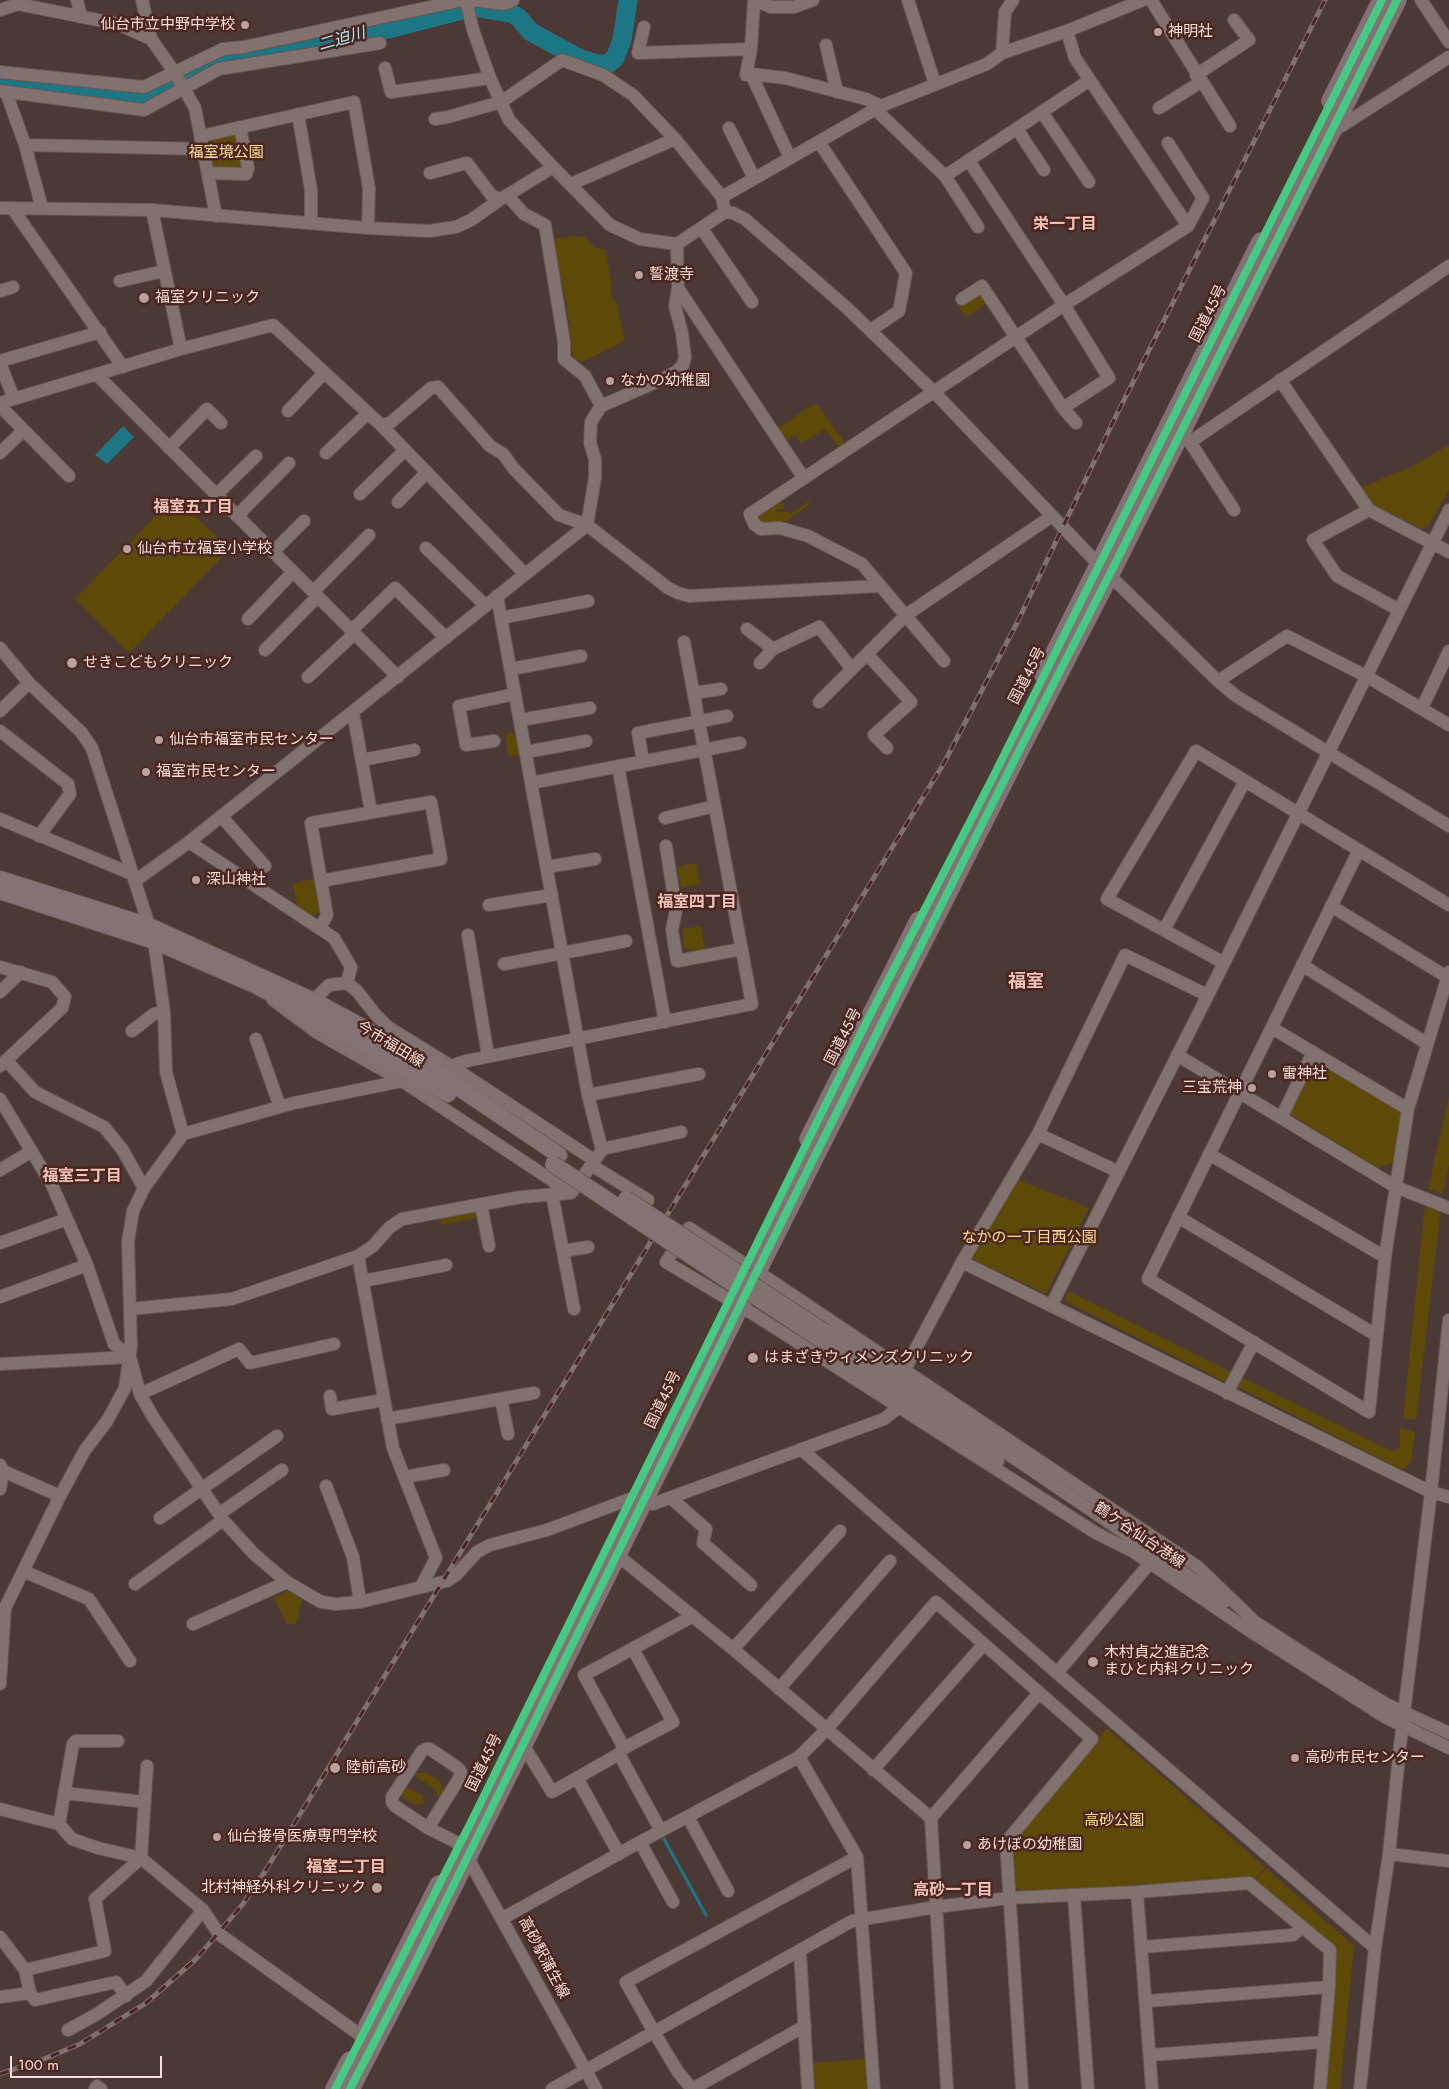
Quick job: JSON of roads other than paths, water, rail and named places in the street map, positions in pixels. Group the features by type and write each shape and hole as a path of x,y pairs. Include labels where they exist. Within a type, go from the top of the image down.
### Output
{"highway":[{"name":"国道45号","path":"1104,570 1382,0"},
{"name":"国道45号","path":"350,2089 412,1969 464,1849 743,1285 872,1012 993,777 1104,570 1397,0"},
{"name":"国道45号","path":"335,2089 522,1743 616,1554 636,1500"}],"main road":[{"name":"今市福田線","path":"0,879 152,933 316,1002 364,1028 431,1069 556,1160"},
{"name":"今市福田線","path":"0,891 152,933 255,985 353,1037 432,1083 556,1160 743,1285"}],"street":[{"path":"78,0 81,17"},
{"path":"142,0 151,39 175,73 195,108 216,216"},
{"path":"0,72 144,86 223,50 467,3 505,4 514,0"},
{"path":"813,0 794,7 771,7 754,0 751,49 746,75 785,78 866,99 879,108 945,176 978,226"},
{"path":"908,0 935,84"},
{"path":"1002,54 1005,12 1013,0"},
{"path":"722,198 879,108 987,64 1002,54 1067,31 1143,0"},
{"path":"1151,0 1198,78 1230,126"},
{"path":"1421,0 1449,42"},
{"path":"0,10 17,2 118,24 151,39"},
{"path":"467,3 490,78 509,120 610,225 640,239 677,244 725,212 733,213 745,219 871,330 934,392 1104,570 1218,681 1236,696 1449,826"},
{"path":"1159,108 1249,40 1234,20"},
{"path":"644,27 638,53 751,49"},
{"path":"1067,31 1075,58 1188,226"},
{"path":"42,208 25,145 3,91 144,110 219,69 380,44"},
{"path":"826,45 837,92"},
{"path":"1328,135 1449,57"},
{"path":"434,119 448,117 501,102 562,60 602,75 633,94 675,139 722,198 725,212"},
{"path":"385,68 391,92 490,78"},
{"path":"751,74 790,158"},
{"path":"945,176 1090,80"},
{"path":"201,136 354,102 369,188 368,228"},
{"path":"1042,112 1089,182"},
{"path":"298,114 311,190 311,222"},
{"path":"208,173 246,174 248,168 240,127"},
{"path":"729,128 754,178"},
{"path":"1017,129 1044,170"},
{"path":"571,184 675,139"},
{"path":"819,142 906,273 898,311 871,330"},
{"path":"944,661 862,564 808,536 780,528 760,529 754,524 750,514 1016,336 1188,226 1203,198 1168,142"},
{"path":"25,145 204,149"},
{"path":"969,161 1064,305 1109,378 1063,408"},
{"path":"430,173 467,163 492,196 504,197 524,214 545,226 564,342 564,359 585,376 601,406"},
{"path":"6,208 152,210 415,232 456,227 471,220 553,167"},
{"path":"6,208 100,332 123,367"},
{"path":"152,210 181,349"},
{"path":"702,229 752,302"},
{"path":"133,878 189,842 398,677 587,524 596,478 595,459 590,443 591,422 601,406 665,378 683,365 685,357 682,333 675,306 678,288 677,244"},
{"path":"1234,510 1190,442 1449,266"},
{"path":"120,281 164,271"},
{"path":"962,300 982,286 1063,408 1076,423"},
{"path":"0,291 13,287"},
{"path":"678,288 803,477"},
{"path":"68,476 23,431 0,404 181,349 273,325 368,413 525,574"},
{"path":"14,399 0,362 100,332"},
{"path":"288,412 324,373"},
{"path":"97,375 398,677"},
{"path":"1280,380 1369,510 1449,552"},
{"path":"381,426 390,423 431,388 438,387 490,446 503,454 514,469 559,515 587,524 668,588 689,596 879,586"},
{"path":"169,448 207,409 221,423"},
{"path":"326,453 368,413"},
{"path":"0,453 23,431"},
{"path":"360,494 405,450"},
{"path":"216,495 256,456"},
{"path":"237,516 289,463"},
{"path":"398,502 427,472"},
{"path":"1369,510 1313,540 1337,576 1399,610"},
{"path":"1051,1306 1449,510"},
{"path":"819,702 906,615 1052,516"},
{"path":"273,552 304,520"},
{"path":"265,650 370,535"},
{"path":"426,548 486,606"},
{"path":"248,618 293,572"},
{"path":"308,678 395,588 446,638"},
{"path":"498,596 588,1095 602,1149"},
{"path":"501,618 588,601"},
{"path":"760,663 773,649 819,627 852,669"},
{"path":"747,629 773,649"},
{"path":"1218,681 1287,636 1366,676 1449,724"},
{"path":"451,1066 488,1056 752,1004 684,642"},
{"path":"0,648 29,683 88,741 152,933 164,1012 166,1072 183,1134"},
{"path":"1422,708 1449,652"},
{"path":"867,654 911,702 874,735 887,748"},
{"path":"511,669 580,656"},
{"path":"0,711 29,683"},
{"path":"694,693 721,689"},
{"path":"494,742 466,745 459,706 515,694"},
{"path":"520,720 590,708"},
{"path":"353,712 371,812"},
{"path":"642,762 638,733 727,716"},
{"path":"0,731 68,784 70,794 39,836"},
{"path":"526,752 586,741"},
{"path":"531,783 740,743"},
{"path":"362,760 414,750"},
{"path":"1224,963 1107,899 1196,751 1449,905"},
{"path":"618,766 665,1022"},
{"path":"1164,930 1245,781"},
{"path":"320,928 327,915 321,881 311,823 431,802 441,859 321,881"},
{"path":"665,818 715,806"},
{"path":"221,816 265,866"},
{"path":"0,819 133,878"},
{"path":"189,842 334,938 351,967 347,983"},
{"path":"666,846 676,910 672,930 677,961 742,949"},
{"path":"1331,906 1448,975 1426,1043 1408,1109 1385,1257 1369,1412 1148,1279 1272,1028 1302,965 1331,906 1359,850"},
{"path":"547,868 595,859"},
{"path":"489,905 552,895"},
{"path":"468,936 488,1056"},
{"path":"504,964 626,941"},
{"path":"904,1371 962,1262 1038,1134 1125,955 1208,995"},
{"path":"1302,965 1426,1043"},
{"path":"0,967 52,982 65,997 62,1008 3,1063 36,1092 104,1127 122,1149 144,1188"},
{"path":"0,992 21,972"},
{"path":"316,1002 320,994 329,985 347,983 357,991 388,1027 451,1066 648,1200"},
{"path":"255,985 291,1015 316,1032 402,1081 571,1193"},
{"path":"132,1031 154,1014 164,1012"},
{"path":"1272,1028 1408,1109"},
{"path":"256,1038 280,1107"},
{"path":"1281,1118 1313,1052"},
{"path":"1178,1055 1396,1187 1449,1208"},
{"path":"588,1095 699,1074"},
{"path":"0,1684 3,1603 23,1571 85,1450 108,1420 125,1388 130,1358 128,1242 133,1211 144,1188 183,1134 280,1107 402,1081"},
{"path":"0,1100 52,1185 86,1266 114,1344 130,1358 140,1394 153,1417 221,1517 254,1554 287,1582 321,1602 336,1604 360,1602 447,1581 456,1575 477,1552 490,1545 547,1530 636,1500 653,1504 671,1498 884,1418 898,1408"},
{"path":"571,1193 602,1149 681,1132"},
{"path":"1038,1134 1119,1172"},
{"path":"0,1170 32,1151"},
{"path":"1209,1154 1385,1257"},
{"path":"130,1309 225,1301 358,1256 373,1246 389,1228 402,1219 521,1197 571,1193"},
{"path":"552,1194 574,1309"},
{"path":"481,1204 489,1246"},
{"path":"1178,1217 1376,1335"},
{"path":"0,1244 67,1219"},
{"path":"1132,1551 1096,1533 898,1408 743,1285 689,1228 666,1262 743,1285 904,1371 1198,1567 1254,1621"},
{"path":"563,1252 588,1248"},
{"path":"358,1256 393,1448 436,1558 421,1587"},
{"path":"962,1262 1431,1492 1449,1497"},
{"path":"363,1281 446,1265"},
{"path":"0,1297 86,1266"},
{"path":"743,1285 821,1335"},
{"path":"1360,2089 1375,1948 1389,1854 1402,1727 1431,1492 1449,1320"},
{"name":"鶴ケ谷仙台港線","path":"821,1335 1255,1634 1402,1727 1449,1748"},
{"name":"鶴ケ谷仙台港線","path":"821,1335 1158,1555 1328,1669 1404,1712 1449,1733"},
{"path":"1227,1393 1254,1342"},
{"path":"140,1394 239,1349 250,1363 334,1344"},
{"path":"0,1364 130,1358"},
{"path":"387,1419 534,1393"},
{"path":"330,1396 332,1409 384,1400"},
{"path":"501,1399 508,1434"},
{"path":"160,1518 277,1436"},
{"path":"801,1449 1375,1948"},
{"path":"0,1489 2,1468 60,1496"},
{"path":"135,1584 282,1470"},
{"path":"405,1477 444,1470"},
{"path":"326,1486 353,1557 360,1602"},
{"path":"671,1498 706,1530 704,1543 752,1584"},
{"path":"733,1649 840,1531"},
{"path":"616,1554 733,1649 931,1818"},
{"path":"779,1689 890,1560"},
{"path":"1057,1673 1150,1563"},
{"path":"23,1571 89,1599 130,1661"},
{"path":"192,1624 287,1582"},
{"path":"503,1918 799,1757 826,1730 936,1602 1092,1739 1006,1842 1022,2089"},
{"path":"661,1831 584,1675 693,1616"},
{"path":"874,1770 983,1645"},
{"path":"522,1743 552,1792 673,1722 633,1649"},
{"path":"947,2089 931,1818 1039,1693"},
{"path":"59,1824 72,1744 76,1741 118,1742"},
{"path":"428,1828 460,1777 461,1772 430,1749 426,1749 422,1751 392,1797 392,1802 428,1828 464,1849"},
{"path":"799,1757 857,1857 874,2089"},
{"path":"25,1970 105,1950 95,1899 140,1858 147,1766"},
{"path":"577,1778 618,1854"},
{"path":"64,1793 145,1802"},
{"path":"0,1809 59,1824 72,1839 98,1848 140,1858 203,1910 219,1934 363,2037"},
{"path":"688,1816 728,1891"},
{"path":"640,1842 672,1902"},
{"name":"高砂駅蒲生線","path":"464,1849 596,2089"},
{"path":"1389,1854 1449,1861"},
{"path":"805,2026 692,2089 678,2072 626,1982 857,1857"},
{"path":"552,2089 852,1921 861,1918 1009,1898 1074,1896 1249,1883 1330,1950 1329,1987 1320,2089"},
{"path":"1137,1892 1147,2001 1152,2089"},
{"path":"1074,1896 1088,2089"},
{"path":"68,2030 126,1996 146,1981 203,1910"},
{"path":"1142,1947 1293,1935 1302,1927"},
{"path":"0,1937 25,1970 30,1993 36,2000 116,1982 126,1996"},
{"path":"800,1951 808,2089"},
{"path":"1147,2001 1329,1987"},
{"path":"0,1997 30,1993"},
{"path":"1150,2055 1324,2042"},
{"path":"95,2089 97,2086 101,2089"}],"water":[{"path":"123,426 134,437 107,464 95,455"}],"waterway":[{"name":"二迫川","path":"0,79 132,95 151,95 178,84 232,55 243,54 265,57 317,48 338,39 388,29 474,7 511,13 519,18 531,32 581,59 598,64 608,64 615,58 622,40 628,0"},
{"path":"664,1839 706,1915"}],"railway":[{"path":"0,2074 80,2044 146,2003 196,1959 243,1904 264,1873 944,763 1018,621 1114,420 1325,0"}],"place":[{"name":"仙台市立中野中学校","path":"245,25"},
{"name":"神明社","path":"1158,32"},
{"name":"誓渡寺","path":"639,275"},
{"name":"福室クリニック","path":"144,298"},
{"name":"なかの幼稚園","path":"610,381"},
{"name":"仙台市立福室小学校","path":"127,549"},
{"name":"せきこどもクリニック","path":"72,663"},
{"name":"仙台市福室市民センター","path":"159,740"},
{"name":"福室市民センター","path":"146,772"},
{"name":"深山神社","path":"196,880"},
{"name":"雷神社","path":"1272,1074"},
{"name":"三宝荒神","path":"1252,1088"},
{"name":"はまざきウィメンズクリニック","path":"753,1358"},
{"name":"木村貞之進記念 まひと内科クリニック","path":"1093,1662"},
{"name":"高砂市民センター","path":"1295,1758"},
{"name":"陸前高砂","path":"335,1768"},
{"name":"仙台接骨医療専門学校","path":"217,1837"},
{"name":"あけぼの幼稚園","path":"967,1845"},
{"name":"北村神経外科クリニック","path":"377,1888"}],"district":[{"name":"栄一丁目","path":"1065,225"},
{"name":"福室五丁目","path":"193,508"},
{"name":"福室四丁目","path":"697,903"},
{"name":"福室","path":"1026,983"},
{"name":"福室三丁目","path":"82,1177"},
{"name":"福室二丁目","path":"346,1868"},
{"name":"高砂一丁目","path":"953,1891"}],"park label":[{"name":"福室境公園","path":"226,153"},
{"name":"なかの一丁目西公園","path":"1029,1238"},
{"name":"高砂公園","path":"1114,1821"}]}
